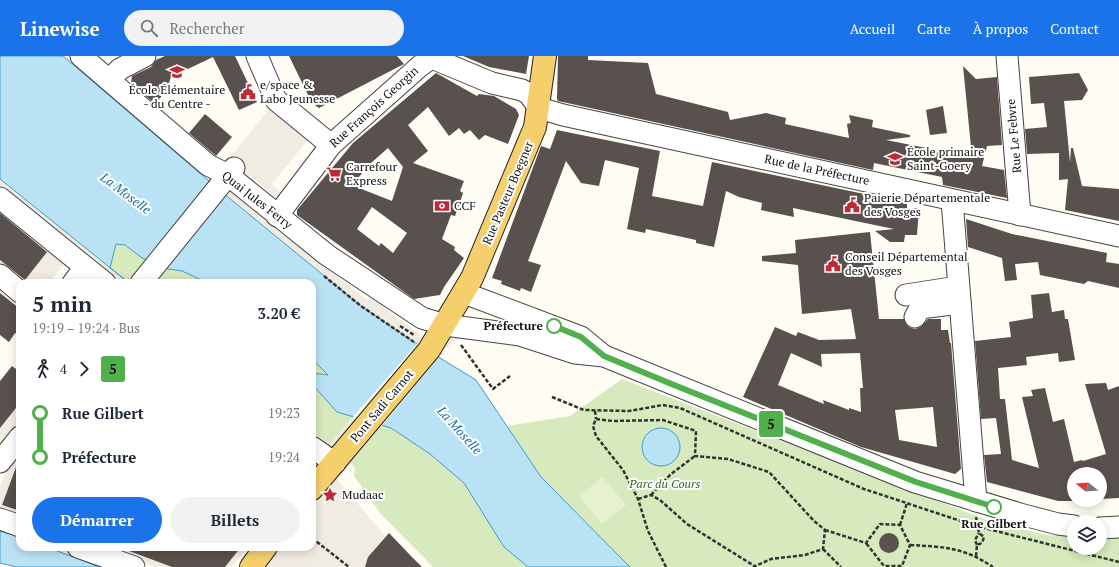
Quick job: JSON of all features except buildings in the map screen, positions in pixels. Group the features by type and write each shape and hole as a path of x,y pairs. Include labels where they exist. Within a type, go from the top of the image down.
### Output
{"main road":[{"name":"Rue Pasteur Boegner","path":"445,325 468,285 535,128 545,56"},
{"name":"Pont Sadi Carnot","path":"316,485 423,347 445,325"},
{"path":"251,567 263,551"}],"street":[{"name":"Quai Jules Ferry","path":"82,56 208,165 226,177 327,255 422,318 445,325 520,335 575,353 604,356"},
{"path":"109,80 120,69 145,56"},
{"path":"257,56 276,100 331,144"},
{"name":"Rue Le Febvre","path":"1007,56 1020,215"},
{"path":"435,59 492,83 522,90 529,94 538,108"},
{"name":"Rue François Georgin","path":"277,216 331,144 420,66 435,59"},
{"name":"Rue de la Préfecture","path":"538,108 563,115 1119,236"},
{"path":"144,279 226,177"},
{"path":"0,198 79,275 92,279"},
{"path":"952,200 976,501"},
{"path":"0,275 16,289"},
{"path":"468,285 581,337 604,356 916,482 1050,522 1067,525"},
{"path":"906,295 959,295"},
{"path":"915,317 920,308 959,295"},
{"path":"1,458 16,441"},
{"path":"316,450 334,462"},
{"path":"0,519 16,525"},
{"path":"1107,528 1119,527"},
{"path":"89,551 134,567"}],"path":[{"path":"319,271 361,306 423,347"},
{"path":"552,397 584,410 595,411 629,411 663,405 680,408 864,488 976,526 1119,562"},
{"path":"595,411 596,419 593,426 596,436 623,470 638,498 648,530 666,567"},
{"path":"596,419 663,420 696,430 695,456"},
{"path":"638,498 651,495 671,474 695,456 728,459 769,472 814,521 825,530 866,544 884,566 903,566 910,545 900,525 907,503"},
{"path":"651,495 660,500 687,524 754,566 771,559 805,555 823,549"},
{"path":"866,544 880,524 900,525"},
{"path":"976,526 979,533 984,537 982,543 977,545"},
{"path":"823,549 825,530"},
{"path":"976,556 977,545 975,540 979,533"},
{"path":"316,541 349,567"},
{"path":"910,545 951,547 976,556 993,567"},
{"path":"823,549 841,567"}],"green space":[{"path":"116,244 125,245 142,258 168,269 182,271 199,279 124,279 110,268"},
{"path":"316,363 329,375 316,373"},
{"name":"Parc du Cours","path":"622,379 984,519 1046,535 1067,536 1067,555 1107,555 1107,537 1119,538 1119,567 630,567 541,477 507,426 570,416"},
{"path":"316,388 337,412 391,428 430,454 464,483 504,547 528,567 433,567 380,513 354,476 355,468 316,434"},
{"path":"603,477 626,505 602,524 579,496"}],"shaded area":[{"path":"63,56 70,56 203,171 279,225 276,229 367,300 371,295 383,307 419,334 422,338 422,343 334,449 316,441 316,434 329,445 416,343 361,306 223,193"},
{"path":"273,104 312,135 272,184 284,195 279,199 252,177 225,164"},
{"path":"0,179 124,279 105,279 0,188"},
{"path":"50,248 73,262 73,272 63,265 52,279 25,279"},
{"path":"0,260 25,279 16,280 0,267"},
{"path":"0,287 16,301 16,306 0,293"},
{"path":"457,335 462,337 451,343 337,479 385,536 370,555 365,567 258,567 272,551 316,551 316,498 451,338"},
{"path":"16,408 16,425 0,446 0,428"},
{"path":"16,455 16,467 2,505 16,510 16,517 0,511 0,486 10,462"},
{"path":"57,551 67,551 111,567 99,567"},
{"path":"111,551 128,551 172,567 155,567"},
{"path":"238,551 245,551 231,567 225,567"}],"water":[{"name":"La Moselle","path":"0,56 63,56 223,193 361,306 417,344 476,380 541,477 630,567 528,567 504,547 464,483 430,454 391,428 337,412 316,388 316,374 328,375 316,363 316,279 199,279 182,271 168,269 142,258 125,245 116,244 110,268 0,179"},
{"path":"657,428 665,428 672,431 677,436 680,447 677,458 672,463 665,466 657,466 650,463 645,458 642,451 642,443 645,436 650,431"},
{"path":"0,531 16,536 16,551 57,551 99,567 17,567 0,563"}],"pier":[{"path":"420,343 440,356 381,427 352,418 417,344"}],"bus line":[{"name":"5","path":"554,326 581,337 604,356 674,385 916,482 994,507"}],"place":[{"name":"École Élémentaire - du Centre -","path":"177,72"},
{"name":"e/space & Labo Jeunesse","path":"248,92"},
{"name":"École primaire Saint-Goery","path":"895,159"},
{"name":"Carrefour Express","path":"334,174"},
{"name":"Paierie Départementale des Vosges","path":"852,205"},
{"name":"CCF","path":"442,206"},
{"name":"Conseil Départemental des Vosges","path":"833,264"},
{"name":"Préfecture","path":"554,326"},
{"name":"Mudaac","path":"330,495"},
{"name":"Rue Gilbert","path":"994,507"}]}
